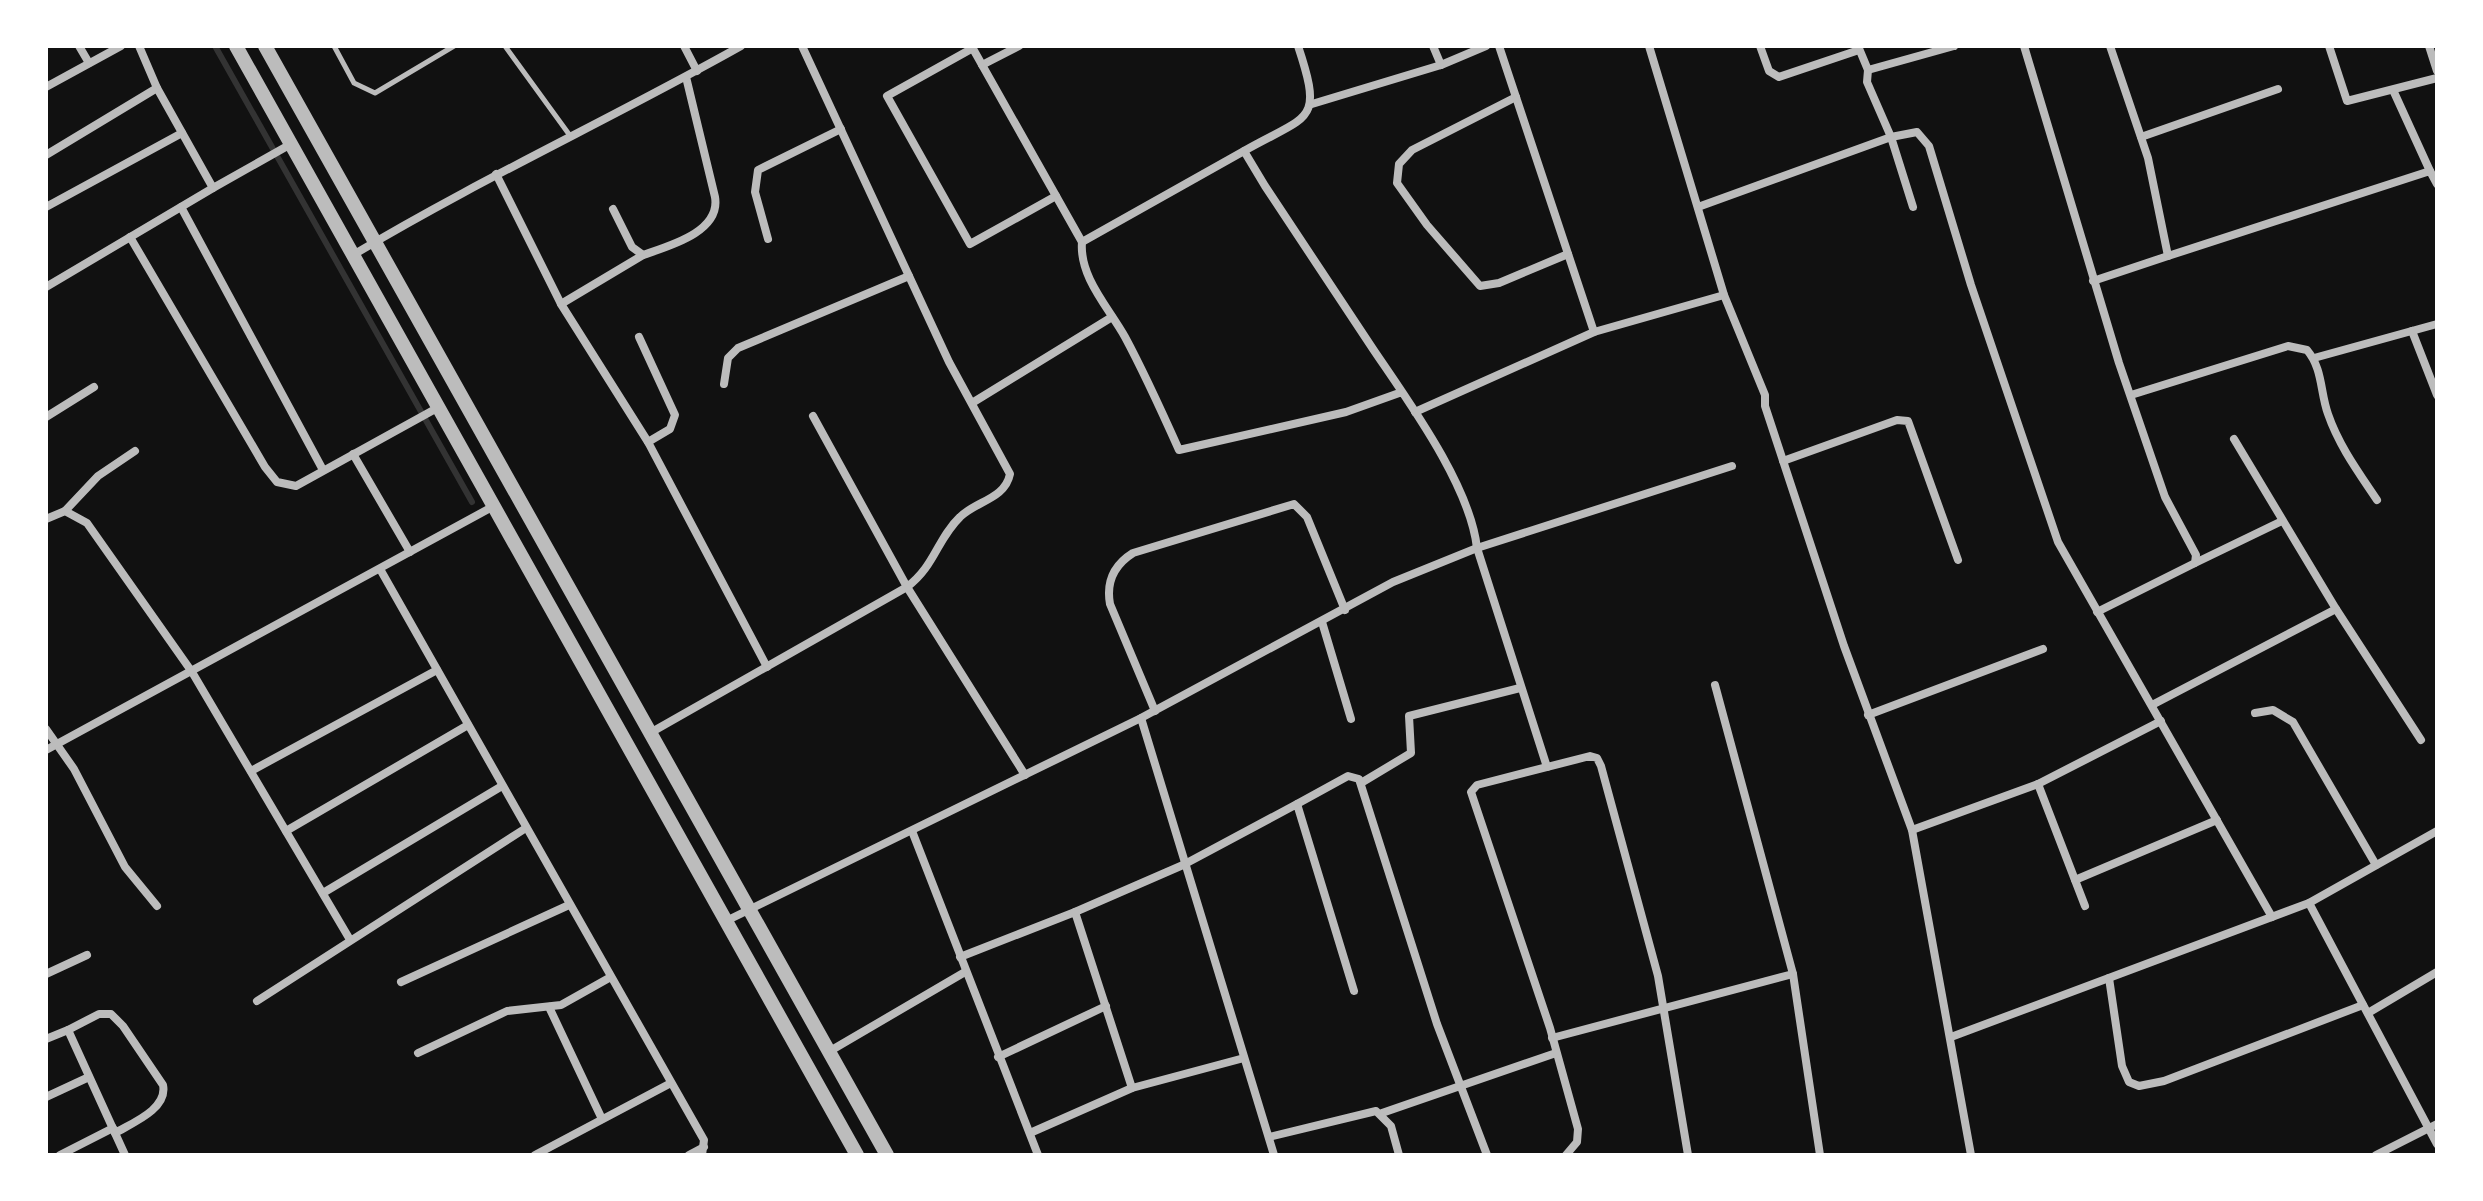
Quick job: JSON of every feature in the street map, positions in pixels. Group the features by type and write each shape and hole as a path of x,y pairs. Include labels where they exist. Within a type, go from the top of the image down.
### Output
{"street":[{"path":"79,46 89,63"},
{"path":"46,87 121,46"},
{"path":"139,46 157,88 213,188"},
{"path":"236,46 857,1155"},
{"path":"265,46 887,1155"},
{"path":"684,46 697,71"},
{"path":"353,255 496,174 571,138 741,46"},
{"path":"650,733 907,587 930,566 961,515 1000,492 1009,482 1010,474 909,276 802,46"},
{"path":"982,65 1019,46"},
{"path":"1082,242 1303,117 1312,104 1312,91 1298,46"},
{"path":"1433,46 1441,65"},
{"path":"1312,104 1441,65 1486,46"},
{"path":"1499,46 1594,332"},
{"path":"1649,46 1724,295 1765,395 1783,461 1868,715 1912,830 1971,1155"},
{"path":"1760,46 1769,71 1779,77 1859,48 1868,70 1867,82 1891,137 1913,207"},
{"path":"1868,70 1954,46"},
{"path":"2024,46 2093,281 2165,497 2191,543 2195,563"},
{"path":"2110,46 2141,137 2168,256"},
{"path":"2329,46 2347,101 2437,78"},
{"path":"2429,46 2437,71"},
{"path":"1056,196 970,244 887,96 972,47 1082,242 1081,255 1089,277 1179,450 1346,412 1402,392"},
{"path":"561,304 643,255 705,227 715,213 715,197 686,77"},
{"path":"46,155 157,88"},
{"path":"2141,137 2278,89"},
{"path":"2393,90 2437,184"},
{"path":"1516,97 1412,150 1399,164 1397,183 1427,225 1480,286 1492,286 1568,254"},
{"path":"768,239 755,192 754,175 762,167 841,129"},
{"path":"1698,207 1891,137 1917,132 1927,139 2049,522 2097,612 2272,917"},
{"path":"46,207 182,133"},
{"path":"46,287 291,144"},
{"path":"1244,151 1435,443 1475,529 1477,548 1547,767"},
{"path":"2093,281 2430,171"},
{"path":"496,174 561,304 648,442 767,667"},
{"path":"181,207 323,470"},
{"path":"613,209 632,247 643,255"},
{"path":"130,237 277,482 296,486 439,407"},
{"path":"724,384 728,358 738,348 909,276"},
{"path":"1415,412 1594,332 1724,295"},
{"path":"972,403 1112,317"},
{"path":"2314,358 2437,324"},
{"path":"2412,331 2437,395"},
{"path":"639,337 675,415 670,429 648,442"},
{"path":"2131,395 2288,346 2307,350 2314,358 2336,433 2377,500"},
{"path":"46,417 94,387"},
{"path":"813,416 907,587 1025,775"},
{"path":"1783,461 1897,420 1908,421 1958,560"},
{"path":"2234,439 2336,609 2421,740"},
{"path":"46,519 65,511 98,476 135,451"},
{"path":"353,454 410,552"},
{"path":"726,921 1155,711 1393,582 1477,548 1732,466"},
{"path":"1155,711 1107,590 1122,560 1133,553 1294,504 1307,517 1345,610"},
{"path":"46,750 494,506"},
{"path":"65,511 87,523 192,672 349,938"},
{"path":"2097,612 2282,521"},
{"path":"380,569 609,978 704,1140 703,1151 689,1155"},
{"path":"2152,705 2336,609"},
{"path":"1322,622 1351,719"},
{"path":"1868,715 2043,649"},
{"path":"251,771 437,670"},
{"path":"1715,685 1793,974 1820,1155"},
{"path":"1361,783 1411,753 1409,716 1520,688"},
{"path":"2255,713 2273,710 2293,722 2376,865"},
{"path":"1141,718 1183,865 1274,1155"},
{"path":"1912,830 2038,784 2161,721"},
{"path":"286,831 468,725"},
{"path":"46,729 74,769 125,867 157,906"},
{"path":"1566,1155 1577,1142 1578,1129 1552,1038 1471,792 1477,785 1590,756 1600,761 1647,925 1688,1155"},
{"path":"960,957 1183,865 1348,776 1356,777 1361,783 1437,1024 1487,1155"},
{"path":"2038,784 2085,906"},
{"path":"323,893 502,786"},
{"path":"1297,804 1354,991"},
{"path":"2075,880 2217,820"},
{"path":"257,1001 349,938 526,828"},
{"path":"912,831 1038,1155"},
{"path":"1951,1037 2309,903 2437,831"},
{"path":"2309,903 2433,1126 2437,1144"},
{"path":"401,982 569,905"},
{"path":"1075,912 1132,1088"},
{"path":"46,974 87,955"},
{"path":"830,1051 965,972"},
{"path":"2109,978 2122,1066 2129,1082 2139,1086 2164,1081 2366,1009 2437,972"},
{"path":"1552,1038 1793,974"},
{"path":"418,1053 507,1011 549,1007 571,1001 609,978"},
{"path":"998,1057 1106,1006"},
{"path":"549,1007 602,1119"},
{"path":"46,1039 99,1014 111,1014 123,1026 164,1091 158,1105 114,1131 60,1155"},
{"path":"68,1030 125,1155"},
{"path":"1269,1137 1370,1111 1382,1113 1556,1053"},
{"path":"1030,1133 1132,1088 1244,1058"},
{"path":"46,1097 89,1077"},
{"path":"535,1155 671,1083"},
{"path":"1382,1113 1391,1126 1399,1155"},
{"path":"2376,1155 2433,1126"}],"lane":[{"path":"334,46 354,83 375,93 454,46"},
{"path":"505,46 571,138"}],"waterway":[{"path":"215,46 472,502"}]}
